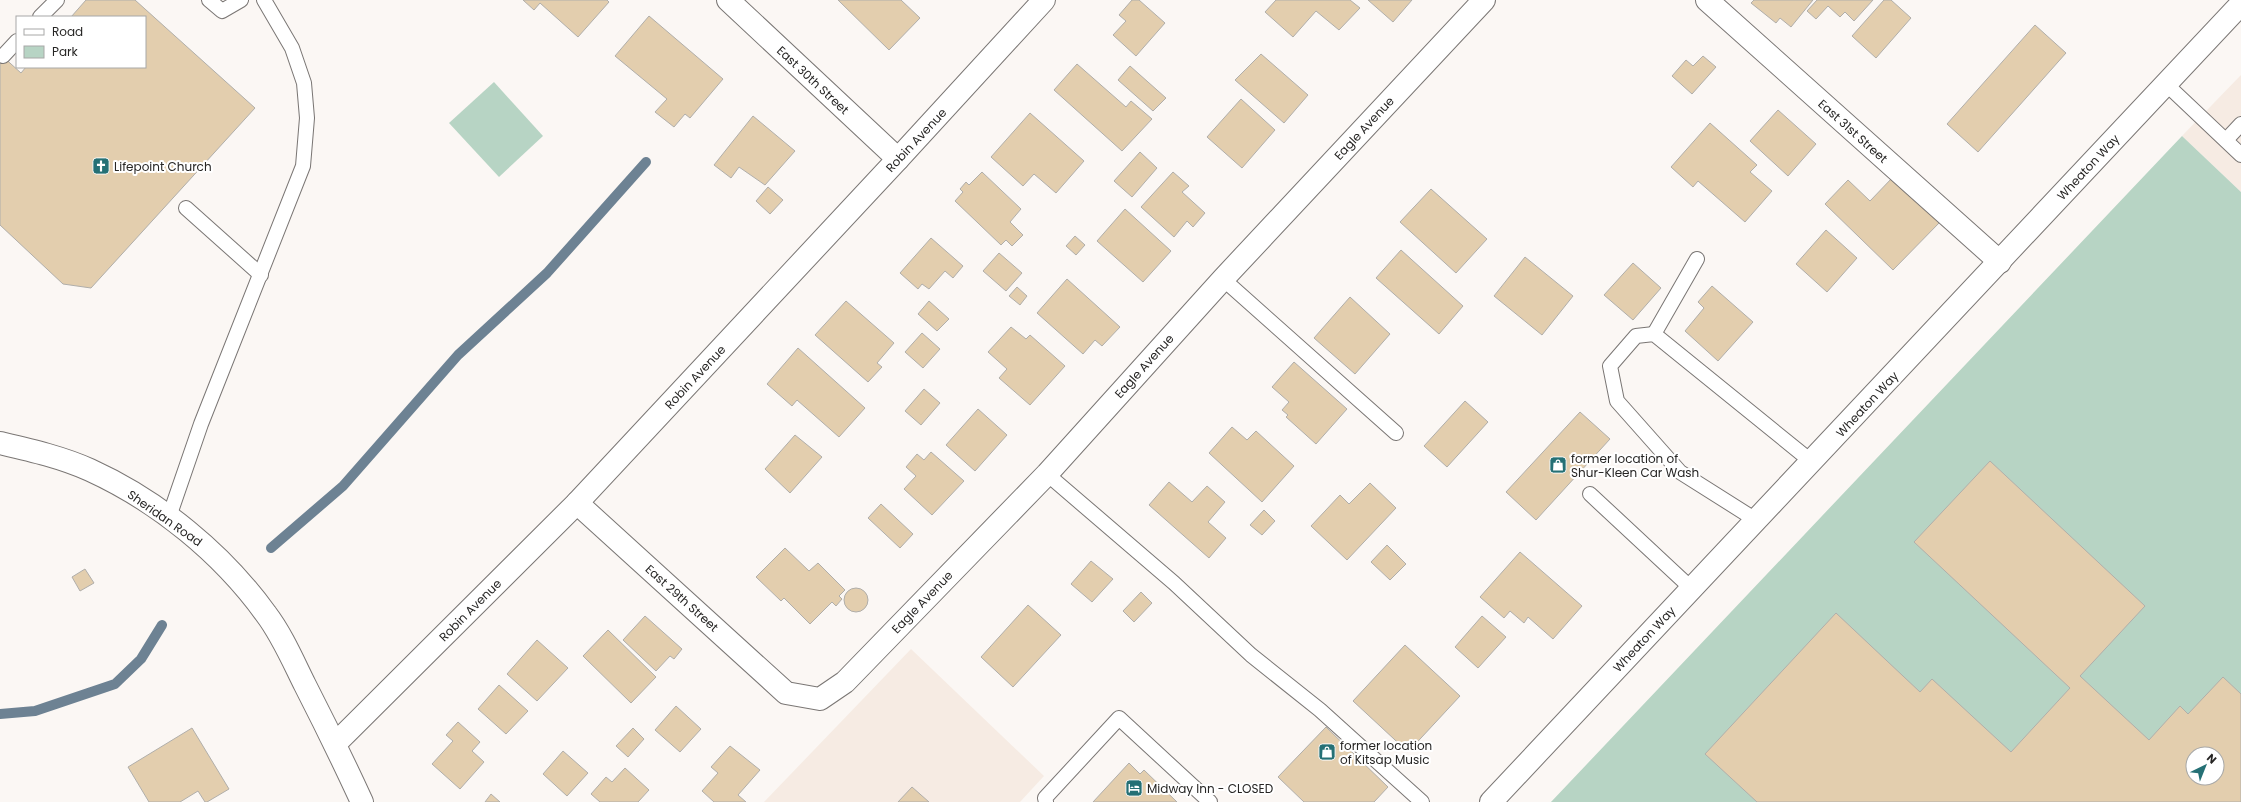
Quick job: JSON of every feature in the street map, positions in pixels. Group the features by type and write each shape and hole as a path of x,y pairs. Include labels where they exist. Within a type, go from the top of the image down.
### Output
{"street":[{"name":"East 30th Street","path":"728,0 898,159"},
{"name":"Robin Avenue","path":"335,744 577,503 1044,0"},
{"name":"Eagle Avenue","path":"786,693 820,699 846,682 1047,474 1223,279 1484,0"},
{"name":"East 31st Street","path":"1707,0 2000,262"},
{"name":"Wheaton Way","path":"1491,802 2241,4"},
{"name":"Sheridan Road","path":"0,443 60,458 115,483 169,517 207,548 242,583 267,614 287,648 362,802"},
{"name":"East 29th Street","path":"577,503 786,693"}],"lane":[{"path":"41,16 57,0"},
{"path":"210,0 222,11 241,0"},
{"path":"169,517 201,424 303,166 307,118 304,83 292,48 264,0"},
{"path":"3,56 16,42"},
{"path":"2166,84 2241,155"},
{"path":"2226,140 2241,124"},
{"path":"186,208 261,274"},
{"path":"1654,334 1698,259"},
{"path":"1223,279 1396,433"},
{"path":"1756,520 1680,472 1617,401 1610,366 1636,336 1654,334 1812,462"},
{"path":"1047,474 1174,583 1251,655 1320,710 1422,802"},
{"path":"1590,494 1692,589"},
{"path":"1046,802 1045,798 1120,718 1210,802"}],"shaded area":[{"path":"2241,75 2241,192 2182,136"},
{"path":"911,649 1044,776 1020,802 764,802"}],"green space":[{"path":"494,82 543,136 499,177 449,123"},
{"path":"2182,136 2241,192 2241,802 1551,802"}],"building":[{"name":"Lifepoint Church","path":"86,0 135,0 255,108 91,288 63,284 0,225 0,54 21,73 25,68 146,68 146,16 72,16"},
{"path":"523,0 607,0 609,2 578,37 540,3 534,10"},
{"path":"838,0 901,0 920,18 889,50"},
{"path":"1132,0 1139,0 1165,23 1136,56 1113,35 1126,21 1119,15"},
{"path":"1276,0 1350,0 1360,8 1339,30 1316,11 1293,37 1265,12"},
{"path":"1368,0 1412,0 1393,22"},
{"path":"1754,0 1813,0 1791,27 1780,18 1776,23 1751,3"},
{"path":"1817,0 1873,0 1854,21 1845,12 1840,17 1828,6 1816,19 1807,11"},
{"path":"1884,0 1891,0 1911,18 1876,58 1852,36"},
{"path":"649,16 723,79 690,118 685,114 674,127 655,112 667,99 615,56"},
{"path":"2035,25 2066,53 1978,152 1947,124"},
{"path":"1261,54 1308,95 1284,123 1235,80"},
{"path":"1703,56 1716,67 1692,94 1672,76 1686,60 1693,66"},
{"path":"1077,64 1126,107 1131,101 1152,119 1122,151 1054,90"},
{"path":"1130,66 1166,98 1153,111 1118,80"},
{"path":"1241,99 1275,130 1242,168 1207,137"},
{"path":"1778,110 1816,144 1788,176 1750,141"},
{"path":"1030,113 1084,161 1056,193 1034,174 1023,186 991,157"},
{"path":"753,116 795,151 765,185 739,167 731,178 714,165"},
{"path":"1710,123 1757,165 1750,172 1772,191 1745,222 1698,181 1693,187 1671,167"},
{"path":"1140,152 1157,168 1132,197 1114,181"},
{"path":"982,172 1021,209 1010,222 1023,235 1012,246 1006,240 1001,245 955,201 963,192 960,189 966,182 969,185"},
{"path":"1173,172 1189,186 1182,192 1205,213 1193,227 1187,221 1174,237 1141,207"},
{"path":"1893,177 1940,222 1893,270 1825,204 1848,180 1870,201"},
{"path":"768,187 783,200 770,214 756,201"},
{"path":"1431,189 1487,239 1456,273 1400,222"},
{"path":"1125,209 1171,251 1143,282 1097,241"},
{"path":"1826,230 1857,258 1827,292 1796,264"},
{"path":"1075,236 1085,245 1076,255 1066,246"},
{"path":"931,238 963,266 953,278 945,271 929,289 922,284 918,289 900,273"},
{"path":"1401,250 1463,306 1439,334 1376,278"},
{"path":"999,253 1022,273 1006,291 983,271"},
{"path":"1525,257 1573,296 1542,335 1494,296"},
{"path":"1633,263 1661,288 1633,320 1604,295"},
{"path":"1067,279 1120,327 1102,346 1095,340 1083,354 1037,313"},
{"path":"1712,286 1753,322 1718,361 1685,331 1704,308 1698,302"},
{"path":"1017,287 1027,296 1020,305 1009,296"},
{"path":"1350,297 1390,334 1355,374 1314,338"},
{"path":"846,301 894,343 877,363 882,367 868,382 815,335"},
{"path":"929,301 949,319 937,331 918,314"},
{"path":"1011,327 1026,339 1030,335 1065,366 1030,405 999,378 1007,369 988,352"},
{"path":"922,333 940,349 923,368 905,352"},
{"path":"798,348 865,408 839,437 797,400 792,406 767,384"},
{"path":"1294,362 1347,409 1316,444 1286,417 1288,415 1282,410 1289,402 1272,387"},
{"path":"924,389 940,403 921,425 905,411"},
{"path":"1465,401 1488,422 1447,467 1424,446"},
{"path":"978,409 1007,435 975,471 946,445"},
{"name":"former location of Shur-Kleen Car Wash","path":"1580,412 1610,439 1536,520 1506,492"},
{"path":"1232,427 1247,440 1256,431 1294,466 1262,502 1209,453"},
{"path":"795,435 822,457 790,493 765,469"},
{"path":"931,452 964,481 932,515 904,489 916,476 906,467 917,454 924,460"},
{"path":"1990,461 2145,606 2080,676 2149,740 2180,706 2188,714 2223,677 2241,694 2241,802 1757,802 1705,754 1836,613 1920,692 1932,679 2011,752 2070,688 1914,542"},
{"path":"1169,482 1192,502 1207,486 1225,502 1208,522 1226,538 1209,558 1149,505"},
{"path":"1370,483 1396,508 1347,560 1311,526 1340,495 1349,504"},
{"path":"881,504 913,534 900,548 868,518"},
{"path":"1264,510 1275,521 1262,535 1250,525"},
{"path":"1387,545 1406,564 1390,580 1371,562"},
{"path":"785,548 809,571 818,563 845,590 839,596 842,599 836,606 832,602 810,624 784,598 781,601 756,577"},
{"path":"1520,552 1582,606 1553,639 1528,617 1524,623 1510,611 1504,618 1480,597"},
{"path":"1091,561 1113,579 1092,602 1071,584"},
{"path":"85,569 94,583 80,591 72,577"},
{"path":"856,588 864,592 868,600 864,608 856,612 848,608 844,600 848,592"},
{"path":"1141,592 1152,603 1134,622 1123,611"},
{"path":"1028,605 1061,635 1013,687 981,657"},
{"path":"645,616 682,649 674,659 670,656 656,671 623,640"},
{"path":"1482,616 1506,637 1478,668 1455,647"},
{"path":"608,630 656,677 631,703 583,656"},
{"path":"537,640 568,668 537,701 507,674"},
{"path":"1405,645 1460,696 1408,752 1353,701"},
{"path":"499,685 528,711 506,734 478,709"},
{"path":"676,706 701,729 680,752 655,730"},
{"path":"458,722 480,742 472,751 484,762 460,789 432,764 453,741 446,735"},
{"name":"former location of Kitsap Music","path":"1326,727 1388,787 1374,802 1304,802 1278,777"},
{"path":"192,728 229,789 207,802 205,802 198,791 180,802 149,802 128,767"},
{"path":"633,728 644,739 628,757 616,746"},
{"path":"730,746 760,770 738,795 746,802 714,802 702,791 718,773 711,767"},
{"path":"563,751 588,773 567,796 543,774"},
{"name":"Midway Inn - CLOSED","path":"1129,763 1140,774 1144,770 1177,802 1093,802"},
{"path":"625,768 649,790 638,802 600,802 591,794 606,777 612,782"},
{"path":"912,787 929,802 898,802"},
{"path":"491,794 500,802 485,802"}],"waterway":[{"path":"271,548 343,486 458,355 547,273 646,162"},
{"path":"0,714 35,711 115,684 141,659 162,625"}],"place":[{"name":"Lifepoint Church","path":"101,166"},
{"name":"former location of Shur-Kleen Car Wash","path":"1558,465"},
{"name":"former location of Kitsap Music","path":"1327,752"},
{"name":"Midway Inn - CLOSED","path":"1134,788"}]}
